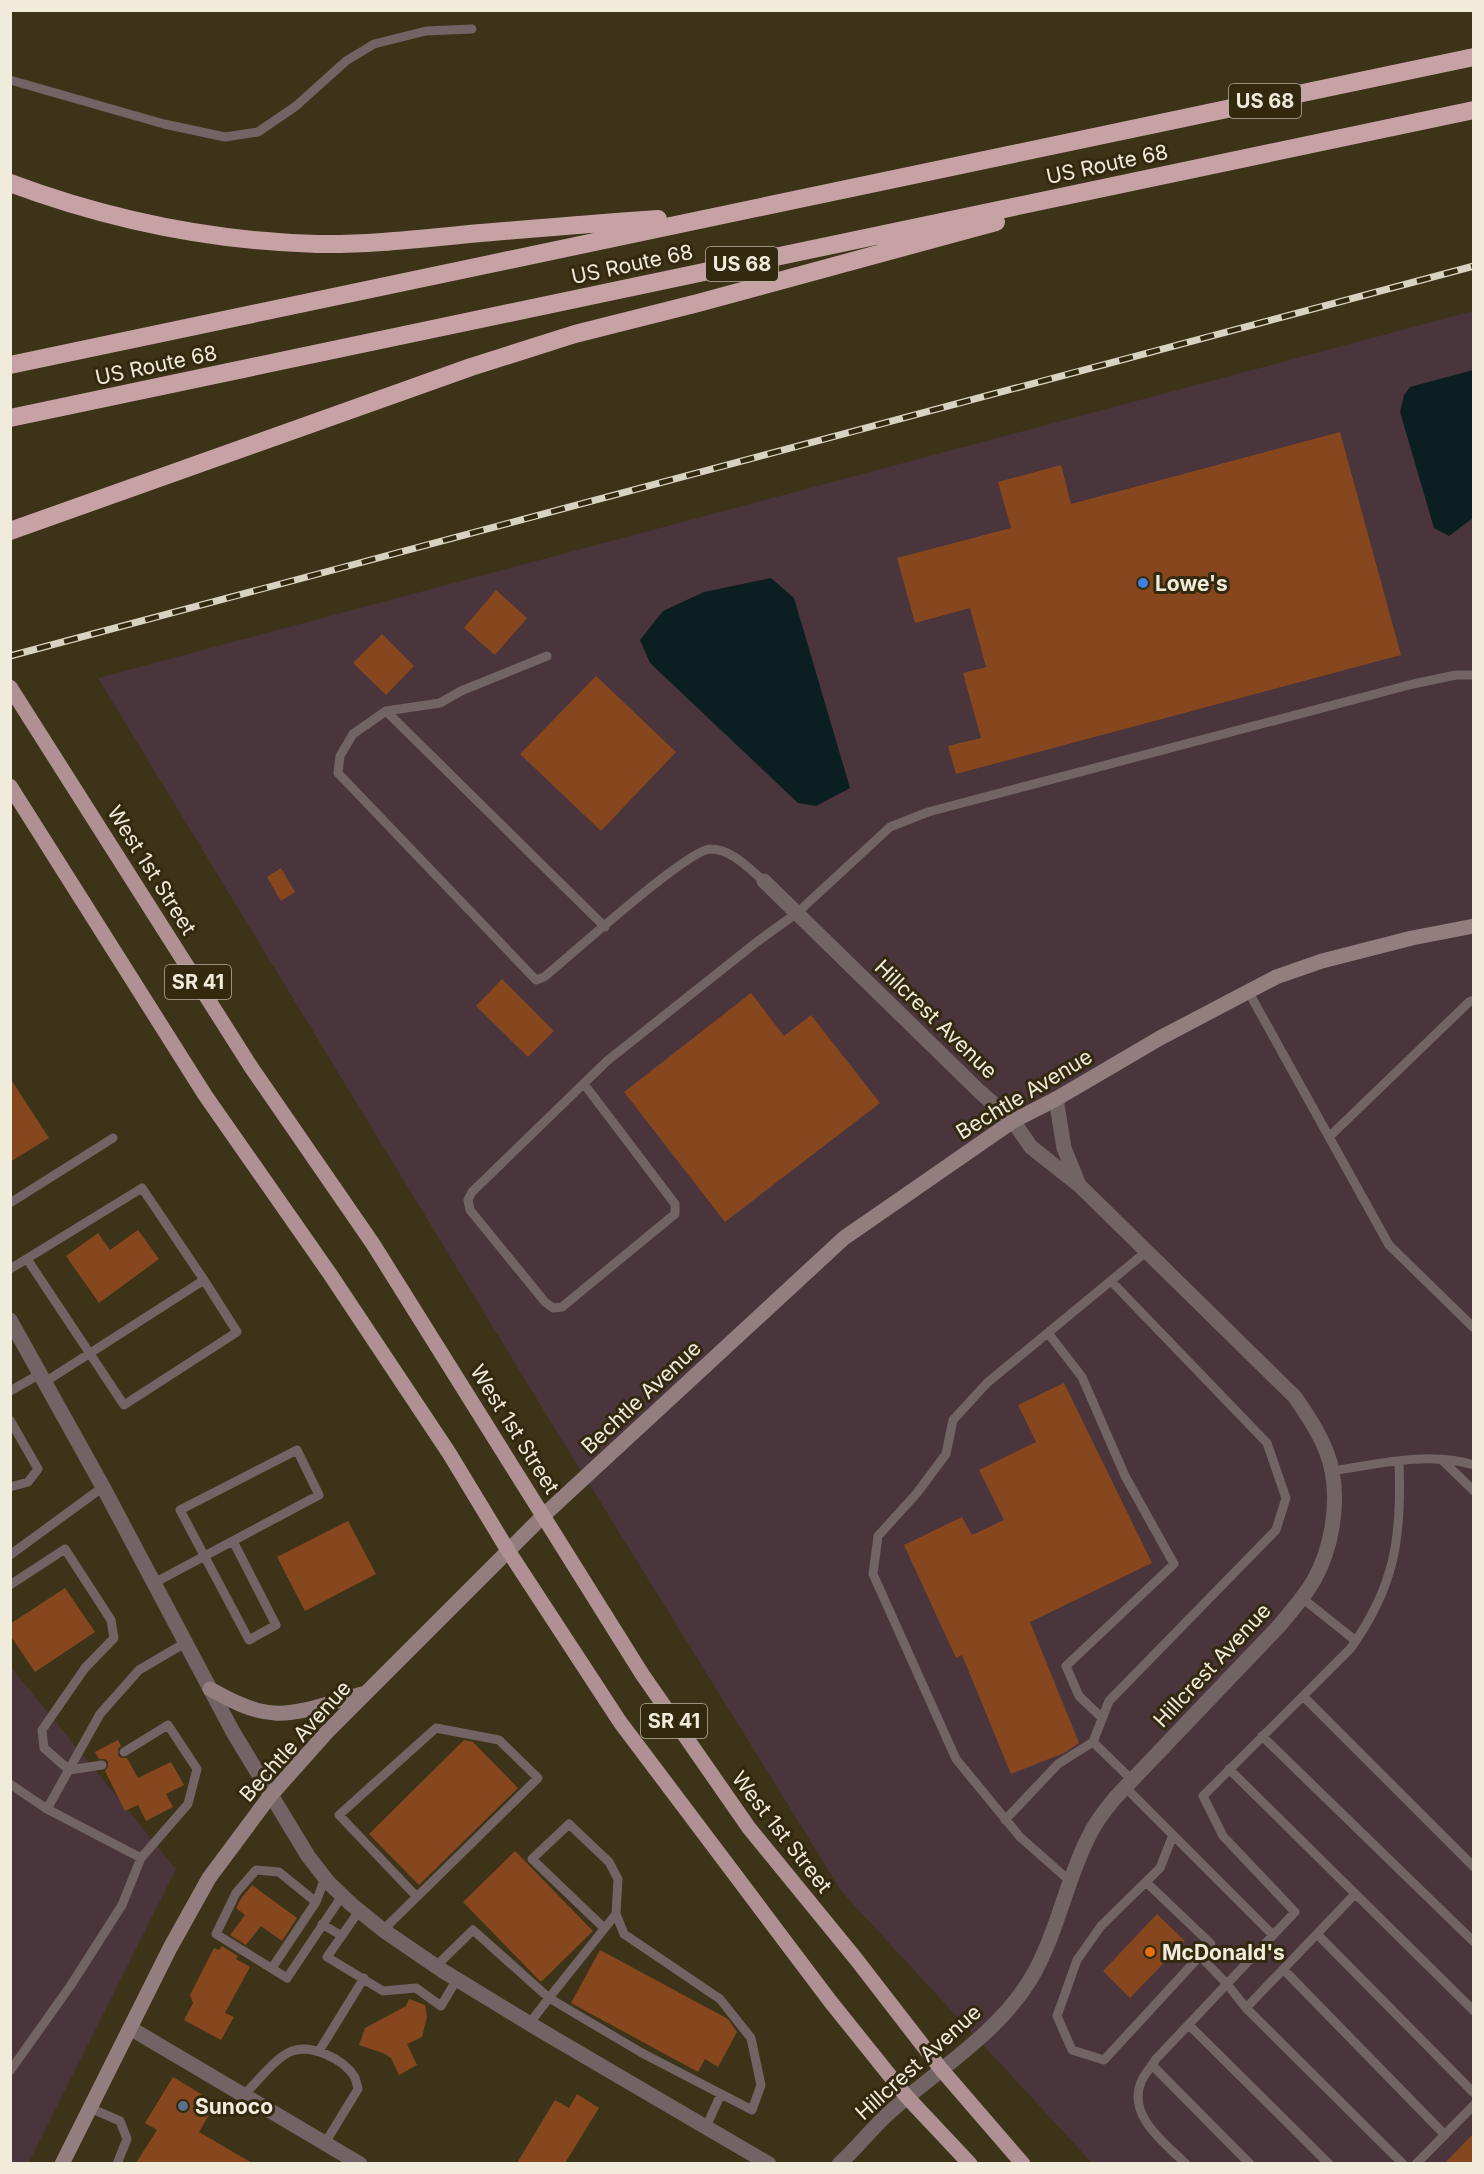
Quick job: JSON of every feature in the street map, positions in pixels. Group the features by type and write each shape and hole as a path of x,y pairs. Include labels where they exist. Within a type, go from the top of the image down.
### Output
{"highway":[{"name":"US Route 68","path":"10,365 1473,57"},
{"name":"US Route 68","path":"10,418 1473,110"},
{"path":"10,531 471,367 575,334 698,303 1182,171"},
{"path":"10,183 82,208 151,225 211,236 268,242 319,244 392,241 731,213"}],"main road":[{"name":"West 1st Street","path":"10,687 251,1067 373,1244 642,1674 749,1828 856,1959 941,2069 1023,2163"},
{"name":"SR 41","path":"10,786 205,1095 350,1304 620,1722 830,2001 908,2097 970,2163"}],"street":[{"name":"Hillcrest Avenue","path":"764,881 980,1092 1013,1121 1031,1147 1079,1185 1295,1397 1312,1421 1325,1448 1332,1471 1334,1493 1332,1523 1326,1552 1315,1578 1302,1598 1272,1633 1099,1818 1087,1840 1044,1951 1030,1980 1012,2004 983,2035 908,2097 838,2163"},
{"name":"Bechtle Avenue","path":"62,2163 170,1948 209,1878 270,1796 327,1732 544,1515 844,1238 1013,1121 1056,1099 1160,1038 1276,977 1322,961 1412,938 1473,926"},
{"name":"Hillcrest Avenue","path":"1056,1099 1064,1148 1079,1185"},
{"path":"10,1320 270,1796 308,1856 325,1878 359,1911 436,1966 530,2024 769,2163"},
{"path":"210,1689 237,1703 274,1713 296,1712 366,1693"},
{"path":"130,2028 360,2163"}],"lane":[{"path":"10,80 164,124 225,137 258,132 296,106 346,61 374,44 426,31 472,30"},
{"path":"548,656 461,691 440,703 386,711 353,734 339,756 338,773 536,980 544,977 662,878 691,857 708,849 727,852 764,881"},
{"path":"584,1084 675,1204 675,1214 562,1307 553,1308 545,1302 470,1210 468,1200 471,1192 607,1061 758,941 797,913 890,827 928,812 1413,684 1456,675 1473,675"},
{"path":"386,711 605,927"},
{"path":"1248,992 1389,1245 1473,1328"},
{"path":"1329,1137 1468,1002 1473,1000"},
{"path":"10,1203 113,1138"},
{"path":"10,1269 142,1188 237,1332 124,1406 27,1259"},
{"path":"1071,1882 1020,1837 956,1759 873,1574 879,1536 917,1493 946,1454 953,1420 987,1383 1147,1251"},
{"path":"10,1391 43,1378 89,1354 204,1280"},
{"path":"1005,1820 1058,1764 1093,1742 1109,1701 1276,1530 1286,1498 1267,1443 1111,1281"},
{"path":"1048,1333 1082,1377 1125,1476 1174,1564 1066,1666 1079,1696 1102,1718"},
{"path":"10,1420 38,1469 28,1482 10,1487"},
{"path":"154,1583 205,1556 233,1541 320,1495 297,1450 180,1510 205,1556 249,1640 276,1625 233,1541"},
{"path":"1332,1471 1424,1458 1473,1464"},
{"path":"1441,1459 1473,1491"},
{"path":"1186,2163 1149,2127 1138,2103 1140,2083 1152,2065 1188,2025 1295,1912 1223,1836 1203,1796 1356,1641 1380,1600 1392,1567 1399,1534 1401,1498 1399,1461"},
{"path":"10,1555 103,1487"},
{"path":"10,1585 65,1549 111,1620 114,1638 85,1668 42,1730 44,1748 69,1770 102,1765"},
{"path":"1302,1598 1356,1641"},
{"path":"47,1809 100,1714 139,1670 185,1643"},
{"path":"1303,1696 1473,1867"},
{"path":"10,2071 71,1985 122,1905 141,1858 188,1804 197,1769 168,1725 124,1752"},
{"path":"383,1930 417,1897 538,1778 499,1740 436,1728 339,1815 417,1897"},
{"path":"1262,1736 1473,1942"},
{"path":"1093,1742 1173,1835 1273,1935"},
{"path":"1229,1769 1473,2012"},
{"path":"10,1784 47,1809 141,1858"},
{"path":"436,1966 473,1930 549,1998 642,2053 752,2110 760,2085 751,2038 720,2000 624,1934 616,1914 618,1878 609,1862 568,1824 532,1858 604,1928"},
{"path":"1146,1882 1211,1944 1104,2060 1072,2050 1057,2016 1077,1960 1101,1926 1160,1868 1173,1835"},
{"path":"316,1902 279,1872 256,1870 236,1893 216,1934 287,1978 342,1896"},
{"path":"272,1968 316,1902 325,1878"},
{"path":"1246,2008 1355,1894"},
{"path":"359,1911 327,1957 383,1991 416,1988 441,2006 457,1979"},
{"path":"530,2024 616,1914"},
{"path":"322,1924 342,1935"},
{"path":"1317,1934 1473,2093"},
{"path":"1200,1956 1246,2008 1403,2163"},
{"path":"1283,1969 1445,2134"},
{"path":"319,2051 364,1978"},
{"path":"1188,2025 1329,2163"},
{"path":"244,2095 276,2062 292,2051 315,2049 334,2058 354,2076 358,2089 325,2143"},
{"path":"1152,2065 1250,2163"},
{"path":"706,2127 721,2094"},
{"path":"1416,2163 1473,2105"},
{"path":"90,2108 120,2121 127,2139 117,2163"}],"shaded area":[{"path":"1473,311 1473,2163 1092,2163 842,1892 544,1411 98,678"},
{"path":"10,1666 176,1869 28,2164 10,2163"}],"water":[{"path":"1473,370 1473,518 1449,536 1434,528 1400,412 1404,395 1410,387"},
{"path":"771,578 794,598 850,788 816,806 798,803 650,663 640,640 663,611 704,592"}],"building":[{"name":"Lowe's","path":"1340,432 1401,655 956,774 948,746 981,738 963,673 986,667 970,608 915,623 897,558 1011,528 998,482 1061,465 1071,504"},
{"path":"496,590 527,618 495,655 464,628"},
{"path":"382,634 414,666 386,695 353,663"},
{"path":"596,676 676,752 601,831 520,754"},
{"path":"281,868 295,892 281,901 267,877"},
{"path":"502,979 554,1031 528,1057 476,1006"},
{"path":"751,993 784,1036 811,1015 880,1103 725,1222 624,1092"},
{"path":"10,1078 49,1138 10,1162"},
{"path":"138,1230 159,1259 99,1303 66,1256 98,1233 110,1250"},
{"path":"1064,1383 1152,1563 1030,1622 1079,1743 1064,1753 1011,1774 962,1655 956,1658 904,1545 962,1517 972,1535 1004,1520 979,1470 1036,1442 1018,1405"},
{"path":"348,1521 376,1574 305,1611 277,1557"},
{"path":"65,1588 95,1632 35,1672 10,1635 10,1624"},
{"path":"118,1740 121,1746 118,1749 118,1755 121,1758 127,1758 138,1778 171,1762 184,1785 166,1794 173,1807 146,1821 138,1805 125,1811 105,1771 108,1761 99,1759 95,1752"},
{"path":"464,1740 473,1742 518,1788 419,1885 369,1834"},
{"path":"515,1851 593,1931 541,1982 463,1902"},
{"path":"252,1885 297,1918 282,1941 261,1926 246,1945 230,1935 245,1915 236,1908"},
{"path":"1157,1914 1185,1941 1130,1998 1103,1971"},
{"path":"222,1946 238,1956 236,1959 250,1967 225,2013 234,2017 221,2040 184,2020 193,2003 190,1995 214,1948 219,1950"},
{"path":"600,1950 728,2019 737,2032 718,2067 705,2059 698,2072 571,2003"},
{"path":"409,1999 425,2005 427,2017 422,2037 407,2044 417,2065 399,2075 391,2058 359,2045 365,2028 406,2006"},
{"path":"173,2077 216,2103 199,2132 252,2163 136,2163 157,2130 145,2123"},
{"path":"577,2094 599,2108 565,2163 517,2163 555,2100 569,2108"},
{"path":"1473,2134 1473,2163 1445,2163"}],"railway":[{"path":"10,656 1474,266"}],"place":[{"name":"Lowe's","path":"1143,583"},
{"name":"McDonald's","path":"1150,1952"},
{"name":"Sunoco","path":"183,2106"}]}
